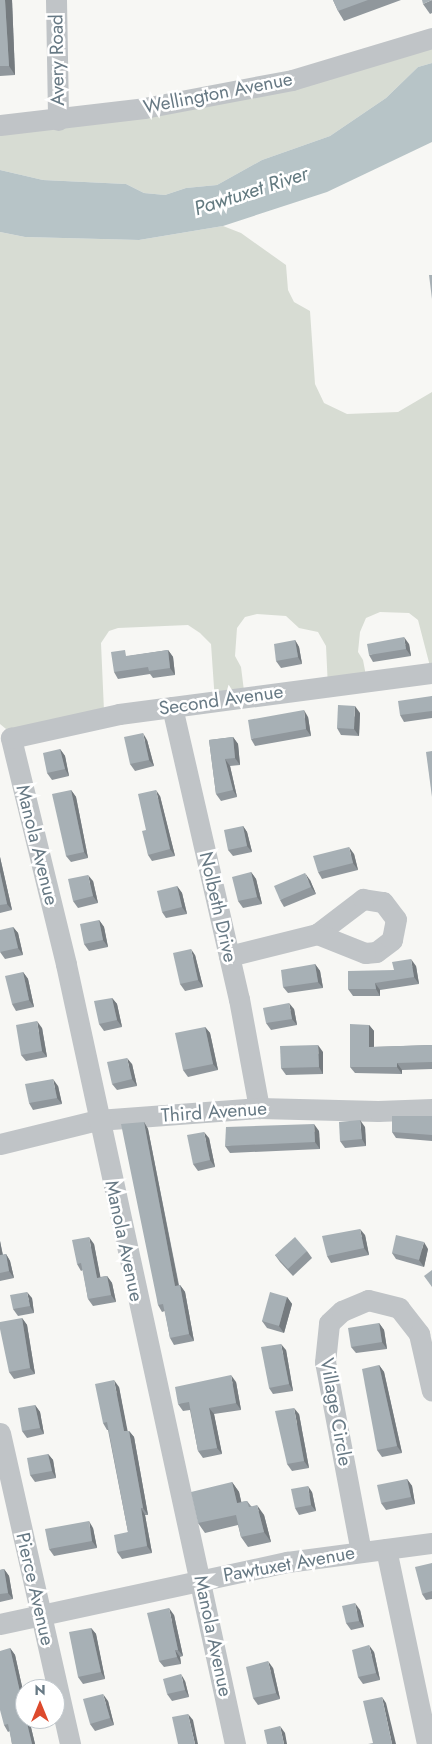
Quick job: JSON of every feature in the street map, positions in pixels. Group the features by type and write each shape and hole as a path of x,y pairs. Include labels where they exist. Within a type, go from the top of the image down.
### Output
{"street":[{"name":"Avery Road","path":"56,0 58,120"},
{"name":"Wellington Avenue","path":"0,124 58,120 144,108 292,80 432,38"},
{"name":"Second Avenue","path":"11,738 172,707 432,673"},
{"name":"Nolbeth Drive","path":"172,707 229,956 259,1108"},
{"name":"Manola Avenue","path":"11,738 66,964 98,1120 201,1580 235,1744"},
{"path":"229,956 317,934"},
{"name":"Third Avenue","path":"0,1144 98,1120 259,1108 378,1111 432,1109"},
{"name":"Village Circle","path":"361,1552 325,1362 329,1323 342,1311 368,1300 399,1308 420,1334 432,1391"},
{"name":"Pierce Avenue","path":"0,1433 70,1744"},
{"name":"Pawtuxet Avenue","path":"0,1624 201,1580 361,1552 432,1543"},
{"path":"386,1549 427,1744"}],"shaded area":[{"path":"432,38 432,63 418,67 386,98 330,136 262,160 217,185 186,188 165,195 144,193 126,184 43,180 0,170 0,123 147,106"},
{"path":"223,226 241,233 286,265 288,290 294,302 310,311 315,384 324,403 347,414 398,412 432,392 432,674 418,620 409,613 380,612 366,618 360,632 358,652 363,660 367,681 328,688 326,646 318,632 299,628 286,616 257,614 245,617 237,628 235,656 241,667 244,691 215,702 211,644 200,633 188,625 118,628 109,631 101,643 104,711 17,738 0,724 0,232 25,237 139,240"}],"water":[{"name":"Pawtuxet River","path":"432,63 432,142 327,192 223,226 139,240 25,237 0,232 0,170 43,180 126,184 144,193 165,195 186,188 217,185 262,160 330,136 386,98 418,67"}],"building":[{"path":"0,0 5,0 9,66 0,66"},
{"path":"333,0 368,0 338,11"},
{"path":"422,0 432,0 423,4"},
{"path":"429,275 432,275 432,299"},
{"path":"404,637 406,649 369,655 367,644"},
{"path":"295,640 298,657 276,661 274,644"},
{"path":"125,650 126,656 168,650 170,668 149,671 148,667 114,672 111,652"},
{"path":"432,696 432,711 400,715 398,701"},
{"path":"338,705 355,706 354,729 337,728"},
{"path":"304,710 306,729 251,739 248,720"},
{"path":"143,733 149,760 130,764 124,737"},
{"path":"233,737 235,758 225,759 233,790 216,794 209,740"},
{"path":"60,749 65,769 47,773 43,753"},
{"path":"432,751 432,797 426,752"},
{"path":"71,790 84,852 66,856 52,794"},
{"path":"156,790 170,849 148,855 142,831 146,830 138,794"},
{"path":"243,826 247,846 228,850 224,830"},
{"path":"349,847 353,863 318,872 313,856"},
{"path":"0,872 7,904 0,905"},
{"path":"251,872 257,897 238,901 232,877"},
{"path":"305,873 311,887 280,900 274,886"},
{"path":"88,875 93,896 73,901 68,879"},
{"path":"177,886 182,907 162,912 157,891"},
{"path":"99,920 103,940 84,944 80,924"},
{"path":"13,927 18,948 0,952 0,930"},
{"path":"191,949 198,980 180,984 173,953"},
{"path":"411,959 414,977 375,983 376,989 348,989 348,971 394,970 392,962"},
{"path":"315,964 318,982 283,987 281,970"},
{"path":"23,972 29,1000 12,1004 5,976"},
{"path":"112,998 117,1020 99,1024 94,1001"},
{"path":"289,1003 292,1019 266,1023 263,1008"},
{"path":"37,1021 42,1051 21,1055 16,1025"},
{"path":"350,1024 369,1025 369,1047 432,1045 432,1062 397,1063 397,1067 350,1067"},
{"path":"205,1027 213,1064 183,1070 175,1033"},
{"path":"318,1045 319,1067 281,1068 280,1046"},
{"path":"127,1058 132,1079 112,1084 107,1062"},
{"path":"53,1079 57,1098 29,1103 25,1084"},
{"path":"392,1116 432,1116 432,1135 392,1132"},
{"path":"360,1120 362,1139 340,1141 339,1122"},
{"path":"144,1122 175,1286 180,1285 189,1334 170,1338 163,1304 158,1305 121,1124"},
{"path":"314,1124 315,1142 225,1146 226,1127"},
{"path":"204,1132 210,1160 193,1164 187,1135"},
{"path":"360,1229 364,1248 327,1256 322,1236"},
{"path":"396,1235 424,1242 419,1260 392,1253"},
{"path":"89,1237 97,1278 107,1276 111,1295 88,1299 81,1263 77,1264 72,1240"},
{"path":"295,1237 307,1251 288,1269 275,1255"},
{"path":"6,1254 9,1271 0,1273 0,1255"},
{"path":"432,1270 432,1287 424,1276"},
{"path":"27,1292 30,1306 13,1309 10,1295"},
{"path":"270,1292 287,1297 279,1326 262,1321"},
{"path":"22,1318 30,1368 9,1372 0,1322"},
{"path":"379,1323 382,1342 351,1347 348,1328"},
{"path":"281,1344 289,1384 269,1388 261,1347"},
{"path":"379,1365 397,1446 377,1450 362,1369"},
{"path":"231,1375 236,1403 209,1408 217,1448 198,1451 189,1402 178,1404 175,1387"},
{"path":"114,1380 124,1431 129,1431 143,1508 141,1508 147,1546 117,1552 114,1535 128,1532 107,1422 103,1423 95,1384"},
{"path":"35,1405 40,1428 22,1431 18,1408"},
{"path":"294,1408 304,1461 287,1464 275,1411"},
{"path":"48,1454 52,1471 30,1475 27,1458"},
{"path":"407,1479 411,1497 381,1503 377,1485"},
{"path":"232,1482 237,1503 247,1501 249,1507 257,1505 264,1532 241,1537 236,1515 198,1523 191,1492"},
{"path":"308,1486 311,1505 295,1508 291,1489"},
{"path":"89,1521 92,1541 49,1549 45,1529"},
{"path":"432,1563 432,1591 422,1594 415,1567"},
{"path":"4,1569 8,1593 0,1594 0,1570"},
{"path":"355,1603 359,1621 346,1623 342,1606"},
{"path":"169,1608 178,1650 175,1650 177,1657 159,1661 147,1613"},
{"path":"91,1628 101,1672 78,1677 69,1632"},
{"path":"369,1645 376,1673 358,1677 352,1650"},
{"path":"10,1648 17,1679 15,1679 15,1729 28,1729 32,1744 12,1744 8,1724 4,1725 0,1710 0,1651"},
{"path":"268,1661 276,1693 253,1698 246,1667"},
{"path":"181,1674 185,1690 167,1694 163,1679"},
{"path":"103,1694 110,1718 90,1724 83,1699"},
{"path":"382,1697 392,1744 368,1744 373,1743 363,1701"},
{"path":"188,1714 195,1744 178,1744 172,1717"},
{"path":"280,1726 284,1744 267,1744 264,1730"}]}
